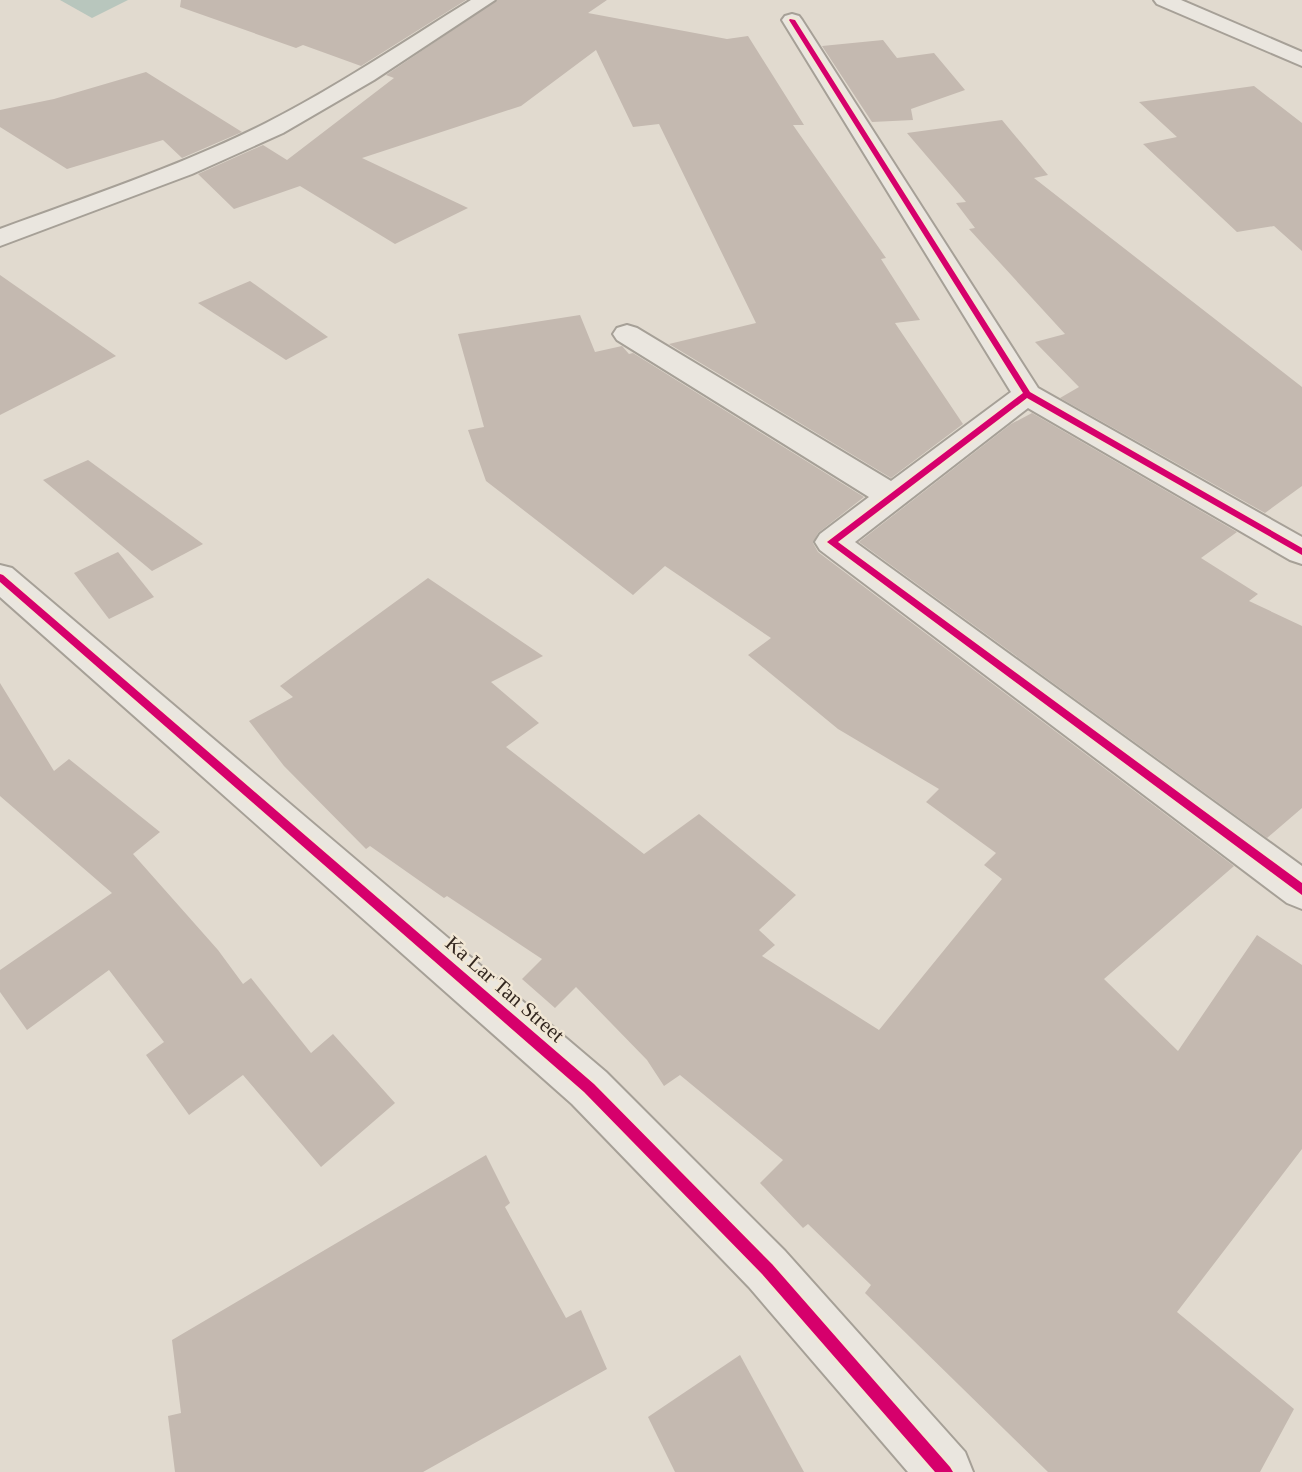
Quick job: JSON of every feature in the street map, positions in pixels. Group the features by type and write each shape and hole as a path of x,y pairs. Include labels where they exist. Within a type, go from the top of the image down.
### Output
{"street":[{"path":"0,237 181,170 243,143 297,116 485,0"},
{"path":"1164,0 1302,60"},
{"path":"792,20 1027,394 1302,552"},
{"path":"626,334 892,496"},
{"path":"1027,394 832,542 1302,890"},
{"name":"Ka Lar Tan Street","path":"0,577 589,1088 767,1269 945,1472"}],"shaded area":[{"path":"60,0 128,0 92,18"}],"building":[{"path":"181,0 466,0 361,66 303,45 296,48 180,7"},
{"path":"497,0 607,0 588,13 727,39 748,36 804,125 793,125 886,258 881,259 920,320 895,323 963,424 891,478 669,344 756,323 659,124 633,127 596,50 521,106 362,158 468,208 395,244 300,186 234,209 198,174 263,145 287,160 394,78 386,75"},
{"path":"883,40 897,58 934,53 965,90 911,109 913,120 872,122 822,46"},
{"path":"146,72 242,132 182,158 163,140 67,169 0,127 0,110 54,99"},
{"path":"1254,86 1302,123 1302,251 1274,226 1237,232 1143,144 1177,137 1139,102"},
{"path":"1002,120 1048,175 1034,178 1302,387 1302,486 1265,513 1060,398 1079,387 1035,342 1065,334 969,229 975,228 956,203 966,202 907,133"},
{"path":"0,275 116,356 0,415"},
{"path":"250,281 328,337 286,360 198,303"},
{"path":"580,315 595,352 622,346 629,354 633,353 864,497 818,533 813,543 818,552 1234,866 1104,979 1178,1051 1257,935 1302,965 1302,1149 1177,1312 1294,1409 1260,1472 1048,1472 865,1293 871,1285 808,1224 803,1228 760,1183 783,1160 680,1075 664,1086 647,1060 576,987 555,1008 522,979 542,959 447,896 444,898 370,846 366,849 284,766 249,721 293,697 280,686 428,578 543,656 491,682 539,723 506,747 644,854 699,814 796,895 759,930 775,945 762,956 879,1030 1002,879 984,865 996,853 926,802 939,789 838,729 748,655 771,638 665,566 633,595 486,481 468,430 484,427 458,334"},
{"path":"1032,413 1237,532 1201,558 1258,594 1249,601 1302,626 1302,808 1267,838 859,542 1011,424"},
{"path":"88,460 203,544 152,571 43,480"},
{"path":"118,552 154,597 109,619 74,573"},
{"path":"0,683 54,771 69,759 160,832 133,854 218,950 243,984 251,978 311,1053 333,1034 395,1103 321,1167 243,1075 189,1115 146,1055 164,1042 109,970 27,1030 0,992 0,970 112,893 0,796"},
{"path":"486,1155 510,1203 505,1207 566,1318 581,1310 607,1369 423,1472 175,1472 168,1416 181,1413 172,1340"},
{"path":"740,1355 804,1472 675,1472 648,1417"}],"cycle path":[{"path":"792,20 1027,394 1302,552"},
{"path":"1027,394 832,542 1302,890"},
{"path":"0,577 589,1088 767,1269 945,1472"}]}
